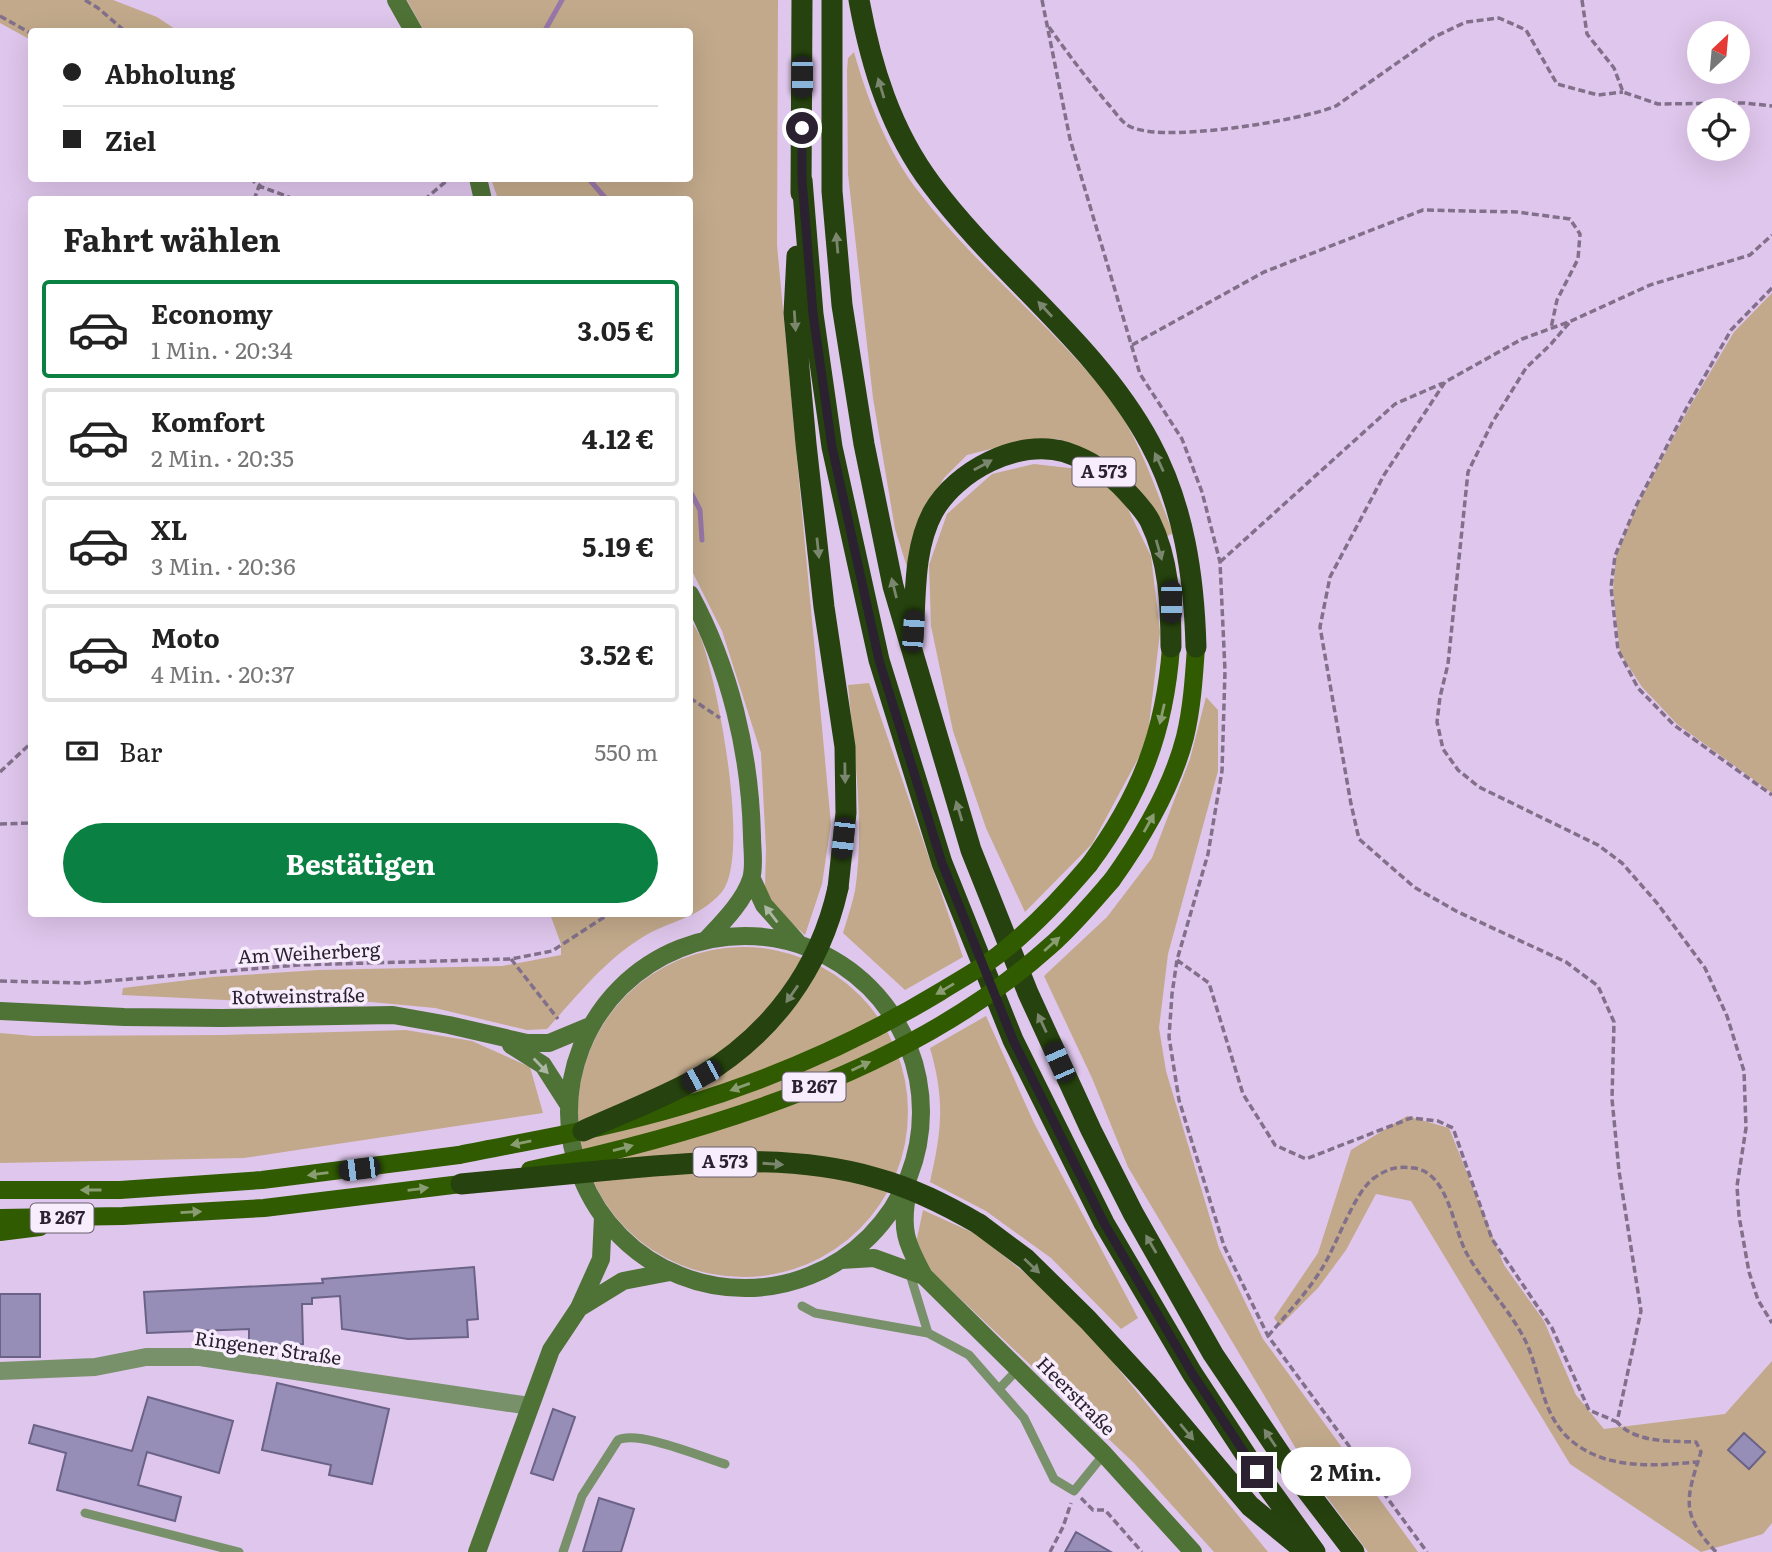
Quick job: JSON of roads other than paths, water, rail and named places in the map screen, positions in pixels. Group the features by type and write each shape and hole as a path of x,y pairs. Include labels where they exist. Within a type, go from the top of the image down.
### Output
{"highway":[{"path":"583,1130 701,1076 738,1050 766,1025 790,998 808,970 825,934 838,888 846,813 845,747 824,607 794,313 802,180 802,0"},
{"name":"A 573","path":"832,0 832,191 842,305 864,444 893,586 971,850 1028,993 1091,1130 1133,1213 1213,1354 1289,1467 1354,1552"},
{"path":"859,0 867,44 885,100 909,150 930,184 964,225 1091,359 1132,413 1150,443 1165,475 1189,550 1196,647"},
{"path":"802,180 813,314 832,447 879,660 942,863 1013,1040 1104,1223 1192,1373 1257,1472 1315,1552"},
{"name":"A 573","path":"911,654 919,562 923,538 934,512 951,489 981,466 1013,453 1039,450 1063,452 1113,477 1150,520 1171,602 1171,646"},
{"name":"A 573","path":"461,1184 734,1161 812,1166 876,1178 937,1200 979,1224 1026,1259 1088,1320 1147,1384 1250,1506 1306,1552"}],"main road":[{"path":"396,0 412,28"},
{"path":"693,600 711,638 740,730 751,805 752,879 764,905 799,944"},
{"name":"B 267","path":"0,1190 120,1190 262,1180 458,1155 583,1130 682,1106 779,1072 872,1030 917,1006 997,956 1061,898 1089,865 1123,816 1148,763 1164,705 1171,646"},
{"name":"B 267","path":"0,1217 123,1216 264,1208 461,1184 586,1158 686,1132 835,1078 928,1031 1011,978 1083,915 1133,852 1160,802 1184,739 1194,682 1196,647"},
{"path":"707,939 732,912 752,879"},
{"path":"753,936 799,944 835,960 867,985 899,1027 911,1051 920,1090 921,1130 912,1169 895,1204 871,1235 841,1260 809,1276 775,1286 727,1286 704,1283 670,1272 634,1248 603,1217 587,1191 576,1164 570,1134 568,1104 575,1064 590,1026 607,1001 628,979 652,962 707,939 753,936"},
{"name":"Rotweinstraße","path":"0,1011 222,1018 393,1015 527,1043 549,1043 590,1026"},
{"path":"502,1039 543,1065 568,1104"},
{"name":"Heerstraße","path":"912,1169 903,1212 906,1242 916,1273"},
{"name":"B 267","path":"0,1181 64,1190"},
{"path":"0,1232 123,1216"},
{"path":"478,1552 551,1350 579,1308 601,1259 603,1217"},
{"name":"Heerstraße","path":"841,1260 874,1258 916,1273 1019,1368 1104,1454 1193,1552"},
{"path":"579,1308 623,1281 670,1272"}],"street":[{"name":"Ringener Straße","path":"0,1371 95,1367 146,1357 200,1357 530,1406"}],"lane":[{"path":"916,1273 928,1333"},
{"path":"802,1306 815,1312 928,1333 969,1355 1024,1418 1054,1479 1074,1491 1104,1454"},
{"path":"999,1389 1019,1368"},
{"path":"563,1552 582,1496 618,1440 624,1437 642,1439 725,1464"},
{"path":"85,1513 239,1552"}],"waterway":[{"path":"546,28 562,0"},
{"path":"591,182 604,196"},
{"path":"693,497 700,510 702,540"}]}
